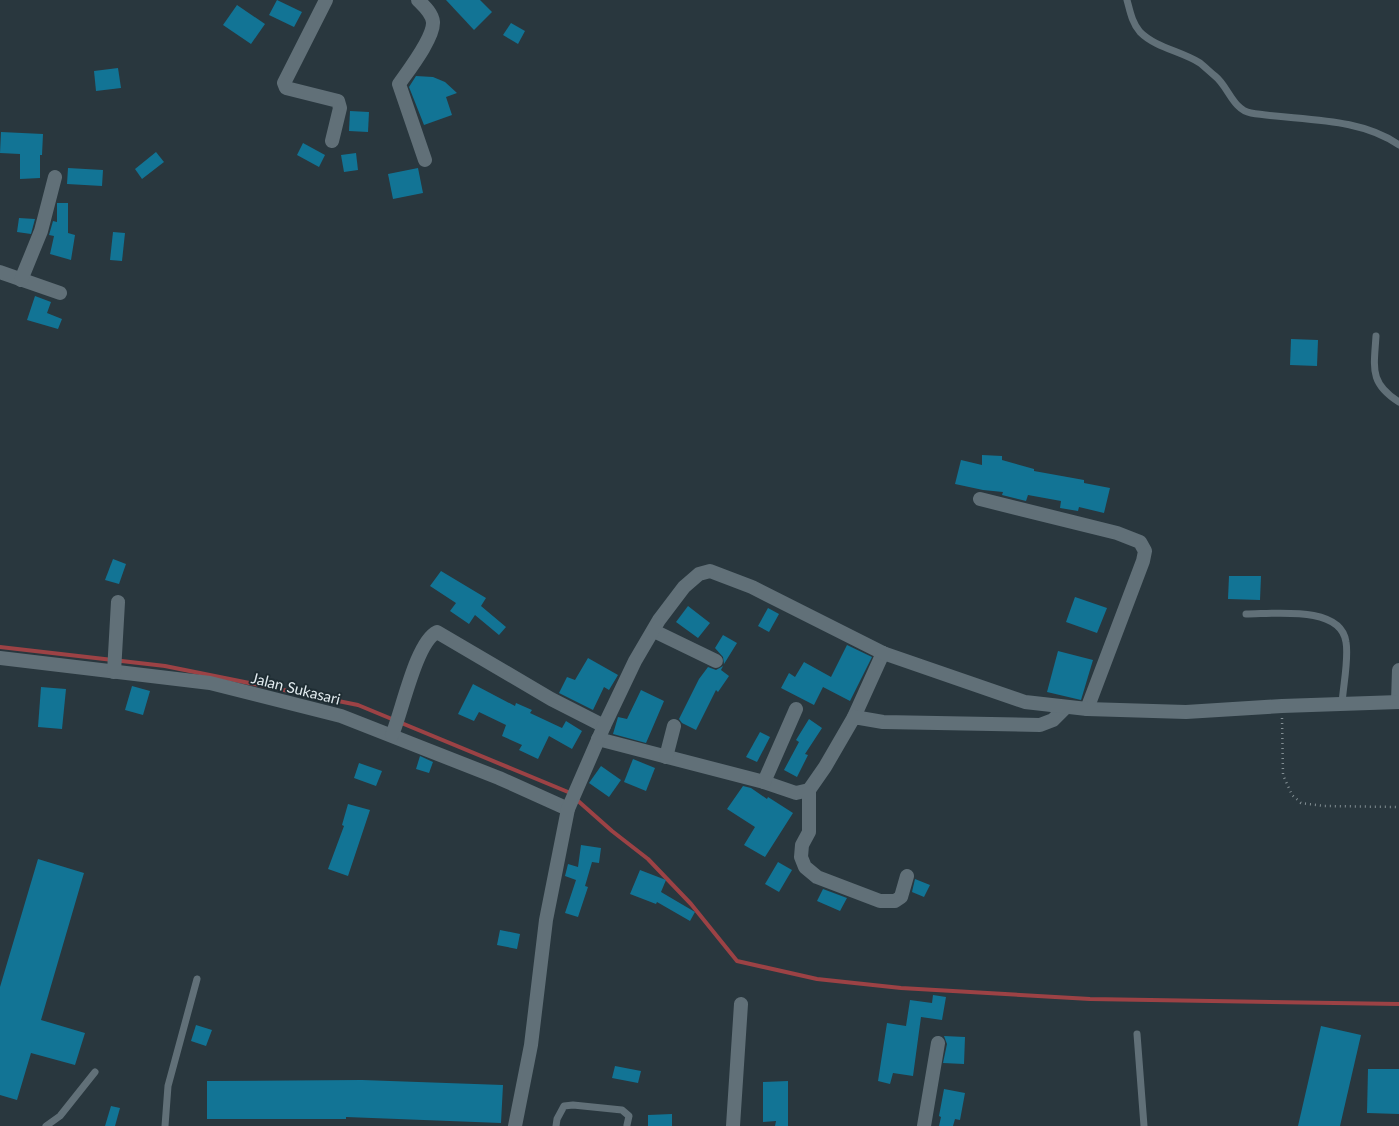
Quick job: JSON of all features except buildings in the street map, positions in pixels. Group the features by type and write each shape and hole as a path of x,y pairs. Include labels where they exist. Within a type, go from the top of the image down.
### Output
{"street":[{"path":"326,0 284,83 286,88 338,101 340,108 332,141"},
{"path":"418,0 430,13 433,23 429,36 399,84 425,160"},
{"path":"21,280 40,231 55,177"},
{"path":"0,272 60,292"},
{"path":"980,499 1117,533 1140,542 1145,551 1143,561 1087,709"},
{"path":"516,1126 531,1045 546,920 569,805 635,661 684,587 699,574 710,571 752,587 883,653 1025,702 1087,709 1186,712 1398,702 1399,670"},
{"path":"114,670 118,602"},
{"path":"654,631 716,661"},
{"path":"394,732 418,658 431,635 437,632 551,699 604,726"},
{"path":"883,653 854,717 825,767 809,790 809,832 802,846 801,857 810,872 828,882 880,901 891,901 900,897 907,876"},
{"name":"Jalan Sukasari","path":"0,658 114,670 210,683 341,716 394,732 499,778 569,805"},
{"path":"854,717 883,722 1040,725 1053,720 1066,707"},
{"path":"764,782 796,709"},
{"path":"666,757 674,726"},
{"path":"598,739 764,782 796,793 809,790"},
{"path":"733,1126 741,1004"},
{"path":"924,1126 938,1043"}],"lane":[{"path":"1127,0 1133,21 1139,31 1162,46 1200,63 1220,80 1232,99 1250,113 1336,122 1388,137 1399,145"},
{"path":"1376,336 1376,380 1380,388 1399,402"},
{"path":"1246,614 1315,615 1329,619 1340,626 1346,642 1342,705"},
{"path":"165,1126 168,1086 197,979"},
{"path":"1137,1034 1144,1126"},
{"path":"46,1126 60,1116 95,1072"},
{"path":"556,1126 564,1106 572,1105 622,1110 628,1116 627,1125"}],"path":[{"path":"1282,706 1283,775 1292,795 1301,803 1324,806 1396,807"}],"waterway":[{"path":"0,647 165,666 358,705 568,792 612,831 648,859 691,904 737,961 817,979 901,988 1090,999 1399,1004"}]}
